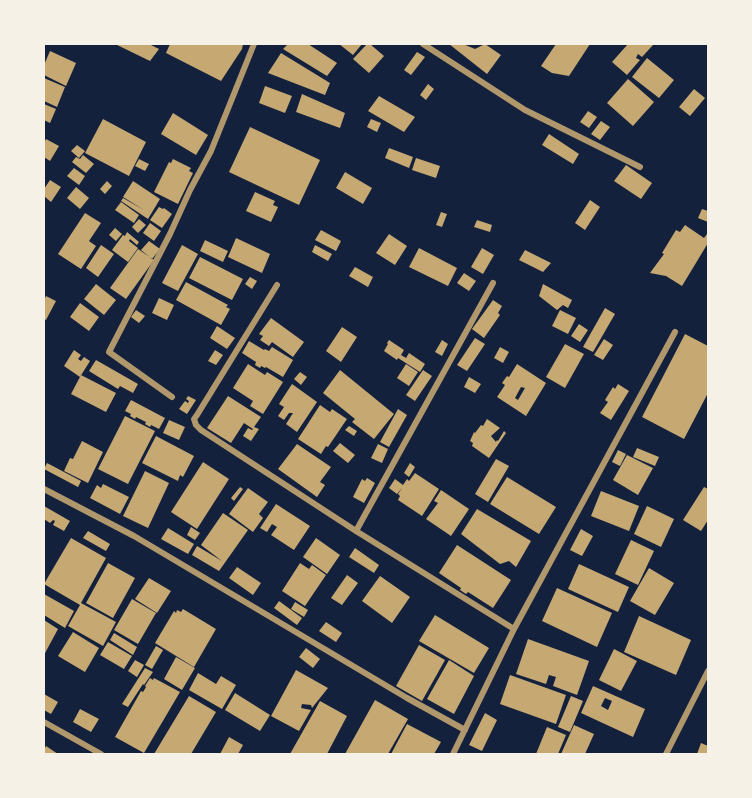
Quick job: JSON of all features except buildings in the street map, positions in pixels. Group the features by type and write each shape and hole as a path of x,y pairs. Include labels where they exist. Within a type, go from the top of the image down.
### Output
{"street":[{"path":"172,397 109,352 211,151 254,44"},
{"path":"423,44 525,110 640,167"},
{"path":"356,531 493,283"},
{"path":"277,285 194,419 196,425 356,531 514,629"},
{"path":"453,754 514,629 675,332"},
{"path":"44,489 134,536 465,730"},
{"path":"666,754 708,671"},
{"path":"44,722 101,754"}]}
